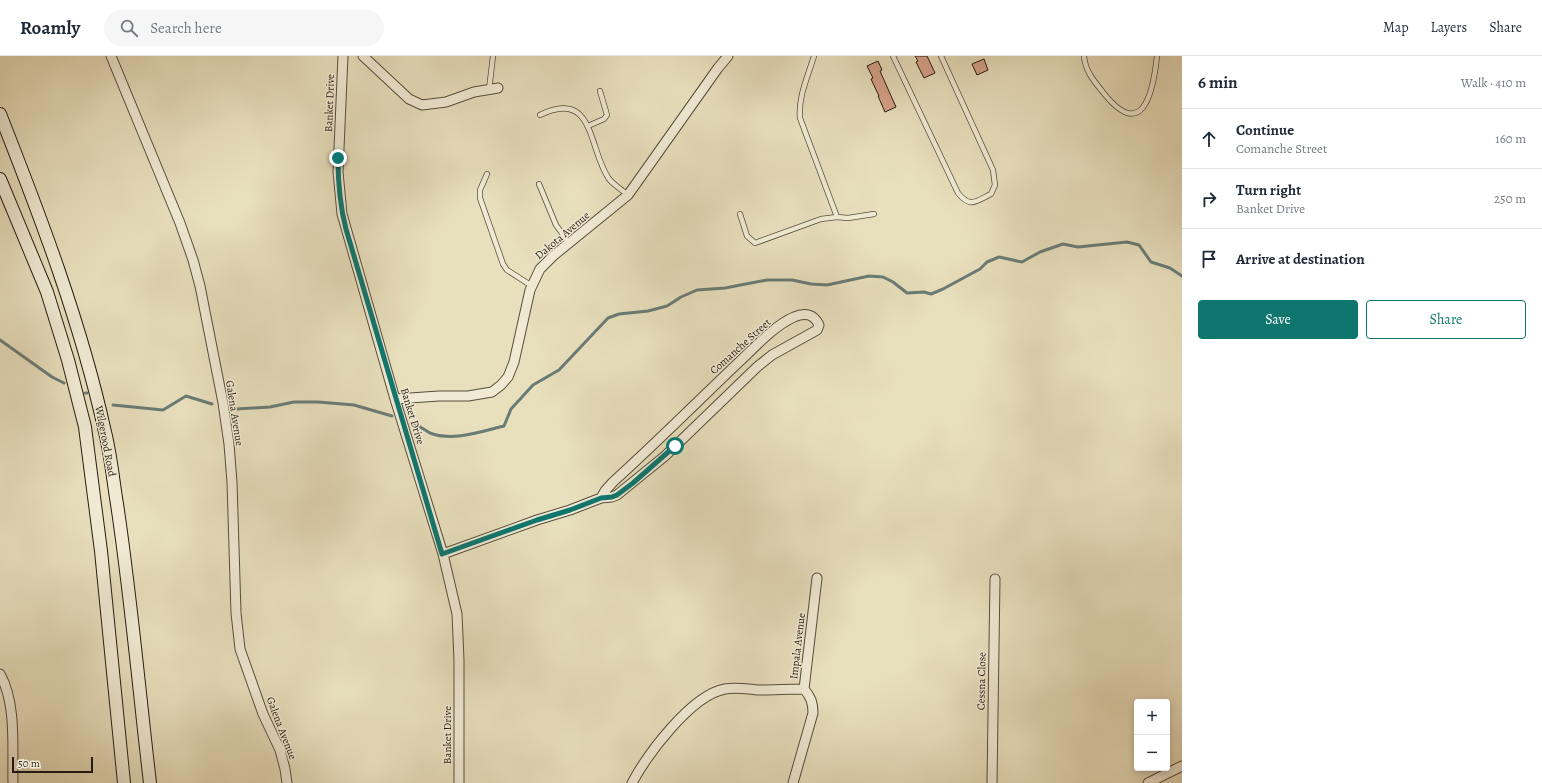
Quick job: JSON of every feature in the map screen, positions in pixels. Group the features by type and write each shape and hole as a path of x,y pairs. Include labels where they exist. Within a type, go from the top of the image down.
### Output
{"street":[{"name":"Galena Avenue","path":"111,56 180,223 200,286 223,403 228,444 232,482 236,613 240,649 263,714 280,750 287,783"},
{"name":"Banket Drive","path":"343,56 338,172 342,214 395,399 442,554 457,614 459,668 459,783"},
{"path":"363,56 409,99 422,105 446,102 474,92 493,89"},
{"name":"Dakota Avenue","path":"395,399 468,396 492,392 501,385 508,377 514,362 532,286 540,270 546,263 628,194 728,56"},
{"name":"Wilgerood Road","path":"0,114 38,210 70,304 94,384 106,435 124,549 150,783"},
{"name":"Wilgerood Road","path":"0,179 47,292 68,360 85,427 102,551 124,783"},
{"name":"Comanche Street","path":"442,554 601,498 617,495 664,456 757,367 772,355 817,330 819,325 814,317 806,314 794,317 758,344 613,482 601,498"},
{"name":"Impala Avenue","path":"793,783 812,713 813,704 810,696 804,689 817,578"},
{"name":"Cessna Close","path":"992,783 995,579"},
{"path":"0,674 7,691 11,716 13,783"},
{"path":"632,783 638,772 674,724 691,708 713,694 723,689 735,688 804,689"},
{"path":"1148,783 1182,766"}],"lane":[{"path":"493,56 493,89"},
{"path":"814,56 802,93 799,112 837,217"},
{"path":"894,56 958,193 964,201 971,203 991,194 995,185 993,170 941,56"},
{"path":"1084,56 1088,73 1111,104 1121,111 1129,114 1140,110 1150,96 1157,56"},
{"path":"588,126 604,119 607,115 600,90"},
{"path":"540,114 565,107 583,117 610,180 628,194"},
{"path":"488,174 480,190 480,198 503,264 507,270 532,286"},
{"path":"539,184 556,225 570,243"},
{"path":"740,214 747,236 755,242 821,219 837,217 848,218 874,214"}],"building":[{"path":"915,56 927,56 935,73 924,78 916,62 918,61"},
{"path":"984,59 988,70 977,75 972,64"},
{"path":"878,61 882,70 880,71 896,107 885,112 871,79 873,78 867,66"}],"waterway":[{"path":"411,423 430,433 448,436 467,435 504,426 511,409 533,385 559,370 608,318 619,314 648,311 667,306 681,297 697,290 725,288 767,280 792,280 811,284 827,285 869,276 883,277 893,282 907,293 924,292 931,294 980,269 987,262 999,257 1022,262 1040,252 1063,244 1078,247 1127,242 1139,245 1151,262 1170,268 1182,276"},
{"path":"0,340 52,377 64,383"},
{"path":"113,405 163,410 186,396 212,404"},
{"path":"237,409 270,407 294,402 318,402 354,405 392,416"}],"route":[{"path":"338,158 342,214 395,399 442,554 601,498 617,495 675,446"}]}
